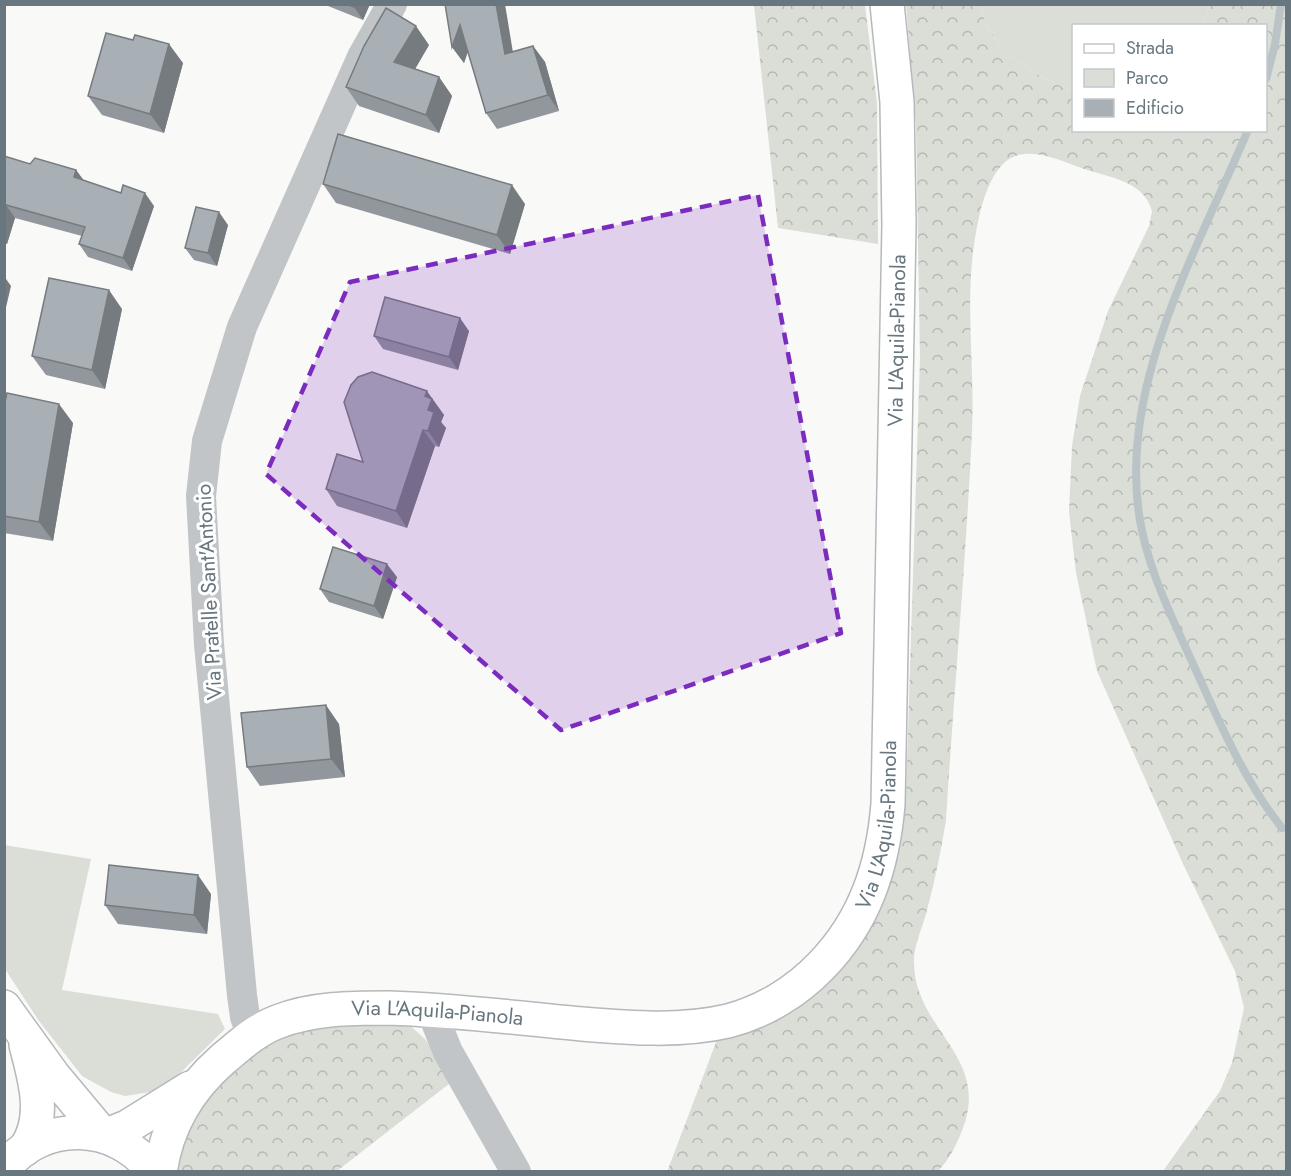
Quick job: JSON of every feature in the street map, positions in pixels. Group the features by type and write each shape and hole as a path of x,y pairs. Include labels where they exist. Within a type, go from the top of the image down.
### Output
{"main road":[{"name":"Via L'Aquila-Pianola","path":"104,1136 135,1122 196,1084 252,1035 277,1022 317,1012 372,1008 431,1010 641,1027 692,1026 729,1021 780,999 811,976 844,938 867,899 881,858 888,793 898,148 894,61 887,4"},
{"path":"4,1007 25,1038 104,1136"},
{"path":"15,1159 35,1128 38,1107 25,1038"},
{"name":"Via L'Aquila-Pianola","path":"160,1172 171,1129 182,1103 196,1084"},
{"path":"15,1159 39,1140 63,1133 87,1132 104,1136 133,1150 153,1172"}],"street":[{"name":"Via Pratelle Sant'Antonio","path":"252,1035 244,1017 209,644 201,496 203,468 215,411 242,327 384,13"},
{"path":"431,1010 448,1052 516,1172"}],"highlighted area":[{"path":"758,195 841,633 561,730 266,474 350,282"}],"green space":[{"path":"754,5 865,5 877,103 878,244 778,228"},
{"path":"906,5 980,5 986,22 1003,49 1028,68 1072,91 1072,132 1267,132 1267,24 1203,24 1210,5 1286,5 1286,1171 1163,1171 1220,1091 1232,1063 1244,1008 1235,971 1184,866 1097,671 1076,573 1069,512 1072,446 1080,396 1108,311 1149,226 1152,211 1148,201 1135,187 1055,159 1032,154 1011,158 996,173 986,192 974,245 970,292 972,431 946,820 933,888 914,957 918,986 926,1007 960,1062 967,1081 969,1103 963,1128 953,1151 938,1171 667,1172 718,1037 868,930 884,900 895,868 906,793 920,357 916,127"},
{"path":"980,5 1210,5 1203,24 1072,24 1072,91 1042,76 1015,59 1003,49 986,22"},
{"path":"4,845 91,859 62,990 218,1014 225,1029 169,1084 156,1091 125,1096 111,1092 82,1076 39,1021 5,969"},
{"path":"405,1021 425,1039 454,1080 337,1171 177,1172 182,1136 223,1075 276,1037 316,1026"}],"building":[{"path":"445,4 496,4 505,54 533,46 548,95 486,113 460,25 452,47"},
{"path":"386,8 416,26 394,62 439,77 426,115 346,87 364,46"},
{"path":"106,33 133,40 135,35 169,44 150,114 88,96"},
{"path":"338,134 512,185 497,235 323,184"},
{"path":"4,156 30,164 35,158 76,170 74,177 121,193 123,185 145,193 123,258 79,244 85,227 6,205 4,209"},
{"path":"196,207 219,212 208,253 185,248"},
{"path":"49,278 109,290 92,370 32,356"},
{"path":"385,297 460,318 449,357 374,336"},
{"path":"372,372 427,391 425,396 432,399 428,410 434,412 428,431 423,430 396,511 326,489 337,454 363,462 344,402 351,385 358,377"},
{"path":"7,393 59,404 39,522 4,516 4,406"},
{"path":"333,547 387,564 374,606 320,589"},
{"path":"326,705 331,759 247,767 241,713"},
{"path":"109,865 198,875 194,915 105,905"}],"waterway":[{"path":"1267,75 1275,44 1281,4"},
{"path":"1247,132 1184,275 1165,325 1149,376 1139,428 1136,479 1142,531 1164,600 1233,750 1255,790 1282,828"}]}
